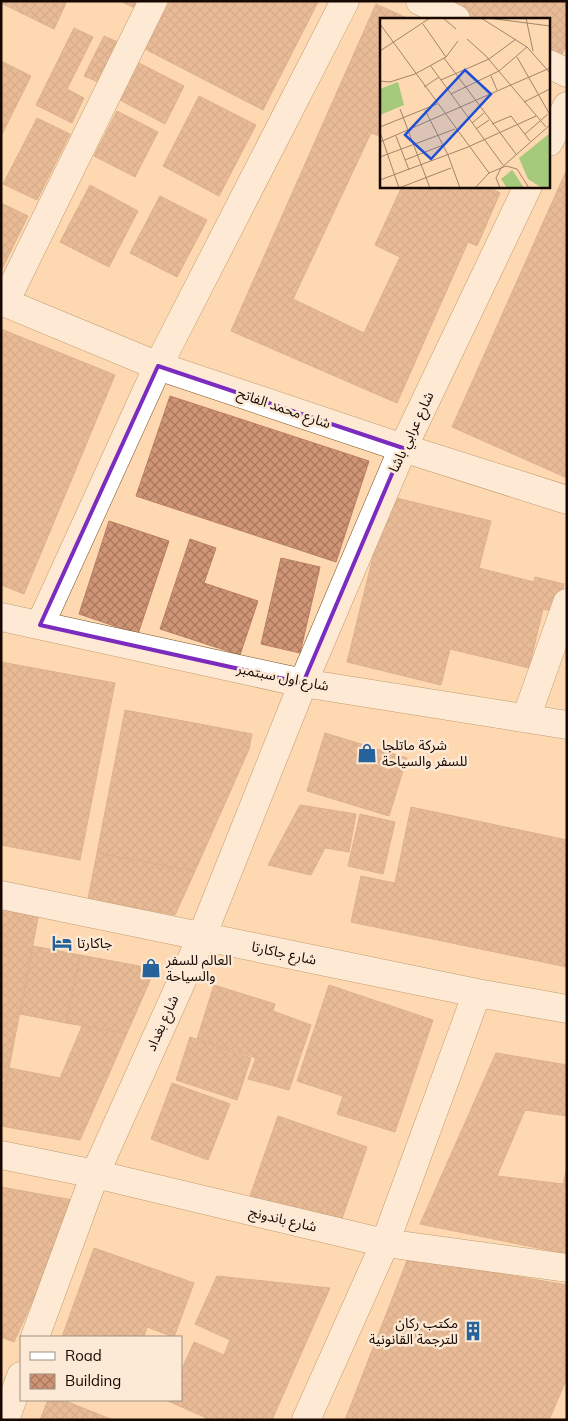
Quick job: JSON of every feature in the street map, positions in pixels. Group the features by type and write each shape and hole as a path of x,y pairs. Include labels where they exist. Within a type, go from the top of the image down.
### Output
{"street":[{"path":"3,301 153,1"},
{"path":"40,626 158,366 345,1"},
{"path":"420,1 454,18"},
{"path":"550,64 567,73"},
{"path":"550,140 567,106"},
{"name":"شارع عرابي باشا","path":"303,683 403,448 527,188"},
{"name":"شارع محمد الفاتح","path":"3,301 158,366 403,448 567,500"},
{"path":"526,718 567,603"},
{"name":"شارع اول سبتمبر","path":"1,617 303,683 567,725"},
{"name":"شارع بغداد","path":"35,1336 95,1174 202,936 303,683"},
{"name":"شارع جاكارتا","path":"1,895 567,1010"},
{"path":"306,1420 385,1243 477,993"},
{"name":"شارع باندونج","path":"1,1155 95,1174 385,1243 567,1268"},
{"path":"5,1420 20,1379"}],"highlighted area":[{"path":"158,366 403,448 303,683 40,625"}],"building":[{"path":"1,1 67,1 54,29 1,3"},
{"path":"120,1 138,1 135,8"},
{"path":"170,1 318,2 263,110 145,49"},
{"path":"433,1 567,1 567,45 556,65 550,62 550,18 465,18"},
{"path":"376,4 407,18 380,18 380,136 371,133 293,299 364,333 400,257 375,245 401,188 495,188 494,190 500,193 477,246 468,242 397,403 231,331"},
{"path":"74,28 93,37 67,89 84,98 72,123 36,105"},
{"path":"104,36 120,43 101,83 84,76"},
{"path":"1,61 31,76 1,136"},
{"path":"137,62 184,86 165,124 118,99"},
{"path":"199,96 256,125 219,196 163,166"},
{"path":"117,111 158,132 135,177 94,156"},
{"path":"37,118 70,134 37,200 3,184"},
{"path":"567,169 567,478 452,427"},
{"path":"90,185 138,211 109,267 60,242"},
{"path":"160,196 207,220 177,277 130,253"},
{"path":"1,203 28,216 2,269 1,269"},
{"path":"1,329 115,375 24,594 1,585"},
{"path":"170,396 369,461 336,562 136,496"},
{"path":"388,496 491,521 479,568 534,582 535,577 564,584 557,612 543,609 529,668 450,649 441,685 347,662"},
{"path":"109,521 169,541 138,634 79,614"},
{"path":"190,539 216,548 204,583 258,601 240,655 160,629"},
{"path":"281,558 320,567 300,653 261,644"},
{"path":"1,662 115,683 80,860 1,845"},
{"path":"125,710 252,734 249,749 195,871 97,853"},
{"path":"325,733 407,758 389,816 307,791"},
{"path":"300,805 356,814 349,852 325,848 311,875 268,865"},
{"path":"411,807 567,840 567,967 351,922 361,876 395,883"},
{"path":"360,814 395,822 383,874 348,866"},
{"path":"97,853 195,871 175,915 88,899"},
{"path":"1,906 39,913 9,1068 1,1067"},
{"path":"33,946 80,955 66,1023 20,1014"},
{"path":"80,955 155,969 127,1033 66,1023"},
{"path":"214,985 275,1004 273,1011 311,1025 289,1090 248,1079 256,1058 197,1039"},
{"path":"329,985 433,1020 395,1132 337,1114 343,1096 297,1081"},
{"path":"82,1026 127,1033 80,1140 1,1126 1,1108 9,1068 60,1078"},
{"path":"190,1037 251,1058 237,1100 176,1080"},
{"path":"496,1053 567,1065 567,1116 525,1110 497,1176 563,1184 567,1167 567,1254 420,1224"},
{"path":"1,1067 9,1068 1,1108"},
{"path":"172,1083 230,1104 208,1160 151,1139"},
{"path":"278,1116 367,1147 339,1227 250,1196"},
{"path":"1,1187 78,1201 14,1342 1,1337"},
{"path":"94,1248 194,1283 174,1336 147,1327 144,1336 62,1336"},
{"name":"مكتب ركان للترجمة القانونية","path":"408,1258 567,1285 567,1378 549,1420 345,1420"},
{"path":"217,1276 330,1288 272,1420 211,1420 168,1401 182,1401 182,1369 194,1342 224,1355 230,1340 195,1324"},
{"path":"48,1401 66,1401 113,1420 40,1420"}],"place":[{"name":"شركة ماتلجا للسفر والسياحة","path":"367,753"},
{"name":"جاكارتا","path":"62,943"},
{"name":"العالم للسفر والسياحة","path":"151,968"},
{"name":"مكتب ركان للترجمة القانونية","path":"473,1331"}]}
